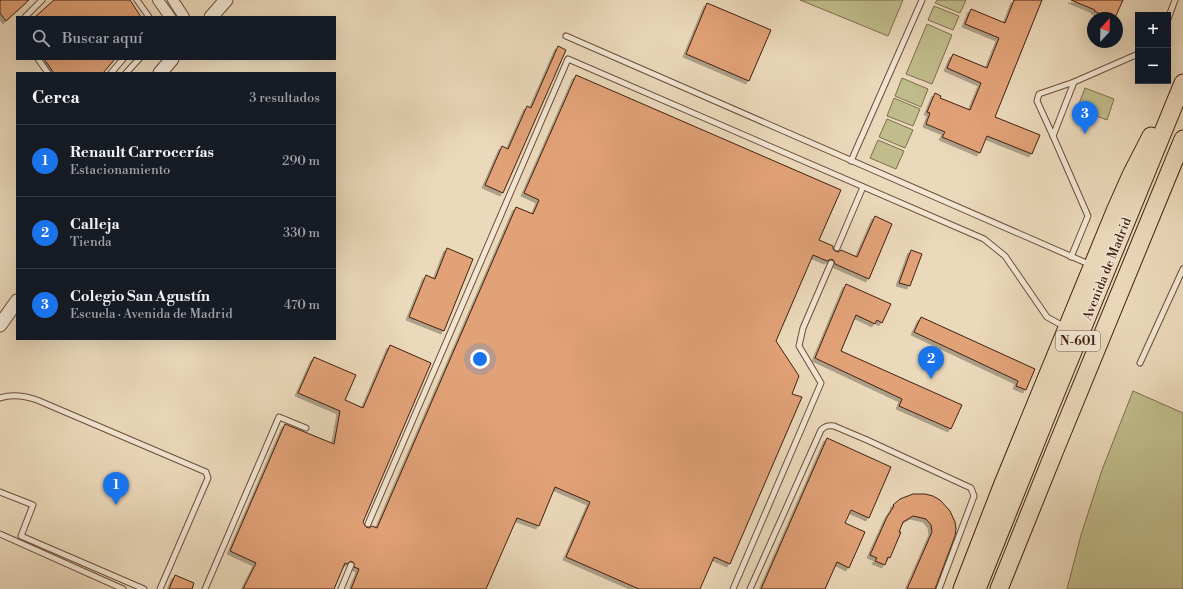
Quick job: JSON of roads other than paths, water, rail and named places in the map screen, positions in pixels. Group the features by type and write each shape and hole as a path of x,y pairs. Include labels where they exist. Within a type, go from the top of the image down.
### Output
{"highway":[{"path":"962,589 1005,479 1131,176 1164,108 1181,88"},
{"name":"Avenida de Madrid","path":"977,589 1181,88"},
{"name":"Avenida de Madrid","path":"999,589 1183,139"}],"street":[{"path":"158,0 166,14"},
{"path":"173,0 183,16"},
{"path":"212,16 226,0"},
{"path":"161,72 171,60"},
{"path":"0,325 16,302"}],"lane":[{"path":"26,16 42,0"},
{"path":"137,0 148,16"},
{"path":"851,161 922,0"},
{"path":"1171,12 1175,0"},
{"path":"566,36 1071,257 1093,265"},
{"path":"1071,257 1088,216 1038,104 1038,97 1042,93 1074,82 1135,55"},
{"path":"368,524 568,59 984,239 1005,256 1031,296 1047,317 1067,328"},
{"path":"39,60 47,72"},
{"path":"112,72 122,60"},
{"path":"127,72 138,60"},
{"path":"1053,136 1074,82"},
{"path":"837,248 863,187"},
{"path":"733,589 821,383 799,346 803,328 831,263"},
{"path":"1140,363 1183,268"},
{"path":"0,398 5,396 22,396 37,400 206,472 208,478 160,589"},
{"path":"205,589 279,416 306,428"},
{"path":"750,589 824,426 834,426 971,488 974,496 939,589"},
{"path":"0,492 33,505 21,536 144,589"},
{"path":"0,534 123,589"},
{"path":"341,589 351,565"}],"place":[{"name":"Colegio San Agustín","path":"1085,134"},
{"name":"Calleja","path":"931,379"},
{"name":"Renault Carrocerías","path":"116,505"}]}
